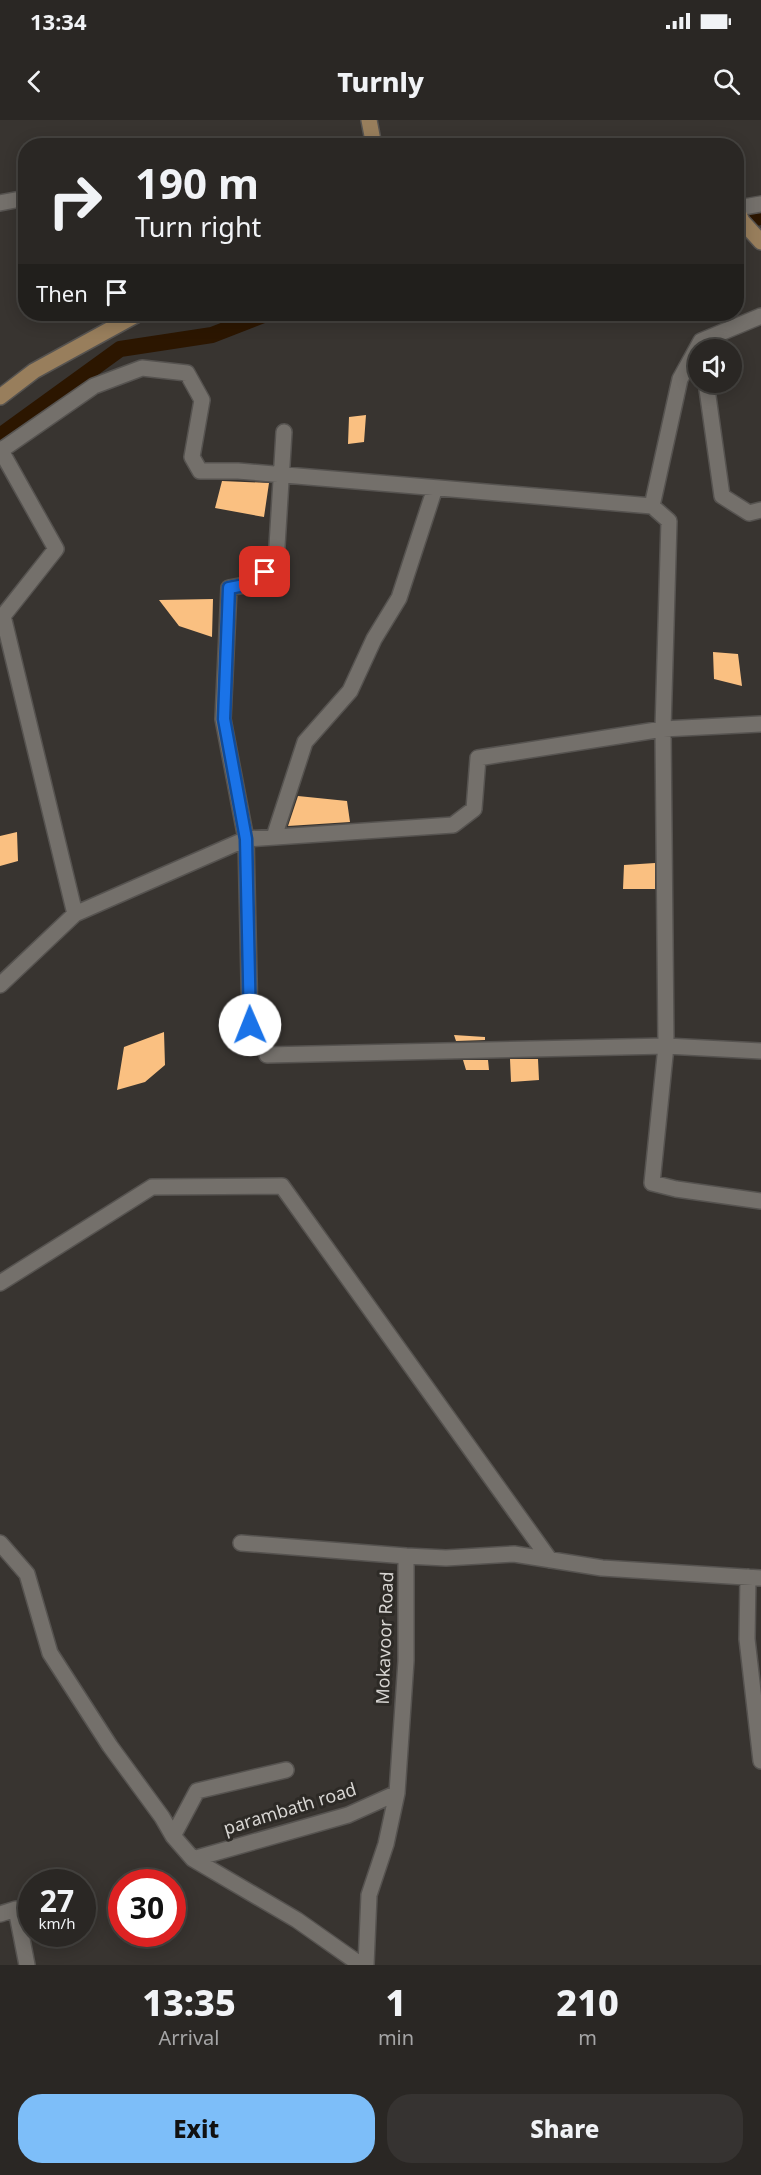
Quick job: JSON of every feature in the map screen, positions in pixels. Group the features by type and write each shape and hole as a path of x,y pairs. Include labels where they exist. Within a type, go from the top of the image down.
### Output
{"main road":[{"path":"369,120 372,138"},
{"path":"744,219 759,239"},
{"path":"0,397 34,371 125,321"}],"street":[{"path":"0,202 18,199"},
{"path":"744,210 761,204"},
{"path":"713,339 761,316"},
{"path":"652,507 680,379 688,366"},
{"path":"75,914 3,616 56,549 0,450 94,386 142,368 187,373 201,400 192,457 200,471 281,475 652,507 669,521 663,729 666,1046 652,1183 676,1189 761,1201"},
{"path":"708,393 722,496 749,513 761,510"},
{"path":"250,1025 246,839 224,719 229,588 255,583 276,562 284,432"},
{"path":"274,837 305,742 350,691 374,639 399,597 435,488"},
{"path":"0,985 75,914 246,839 453,825 474,809 478,758 663,729 761,724"},
{"path":"267,1055 666,1046 761,1050"},
{"path":"0,1283 152,1187 282,1186 550,1560"},
{"path":"0,1543 27,1574 50,1653 110,1746 162,1817 172,1836 193,1859 297,1920 361,1965"},
{"path":"242,1543 406,1556"},
{"name":"Mokavoor Road","path":"366,1965 369,1895 386,1844 397,1793 406,1661 406,1556 446,1558 514,1554 602,1568 754,1577"},
{"path":"754,1577 747,1640 761,1761"},
{"path":"172,1836 197,1791 286,1770"},
{"name":"parambath road","path":"193,1859 348,1815 397,1793"},
{"path":"0,1914 16,1909 27,1965"}],"building":[{"path":"366,415 364,442 348,444 349,417"},
{"path":"222,481 269,483 264,517 215,508"},
{"path":"213,599 212,637 179,626 159,600"},
{"path":"713,652 738,654 742,686 714,679"},
{"path":"298,796 347,801 350,822 288,826"},
{"path":"17,832 18,861 0,866 0,836"},
{"path":"655,863 655,889 623,889 624,865"},
{"path":"164,1032 165,1065 145,1082 117,1090 124,1047"},
{"path":"454,1035 485,1037 485,1040 456,1041"},
{"path":"510,1059 538,1059 539,1080 511,1082"},
{"path":"463,1060 488,1060 489,1070 466,1070"}],"waterway":[{"path":"744,228 755,218 761,217"},
{"path":"0,436 120,349 212,335 248,321"}],"route":[{"path":"250,1025 246,839 224,719 229,588 255,583 265,572"}]}
